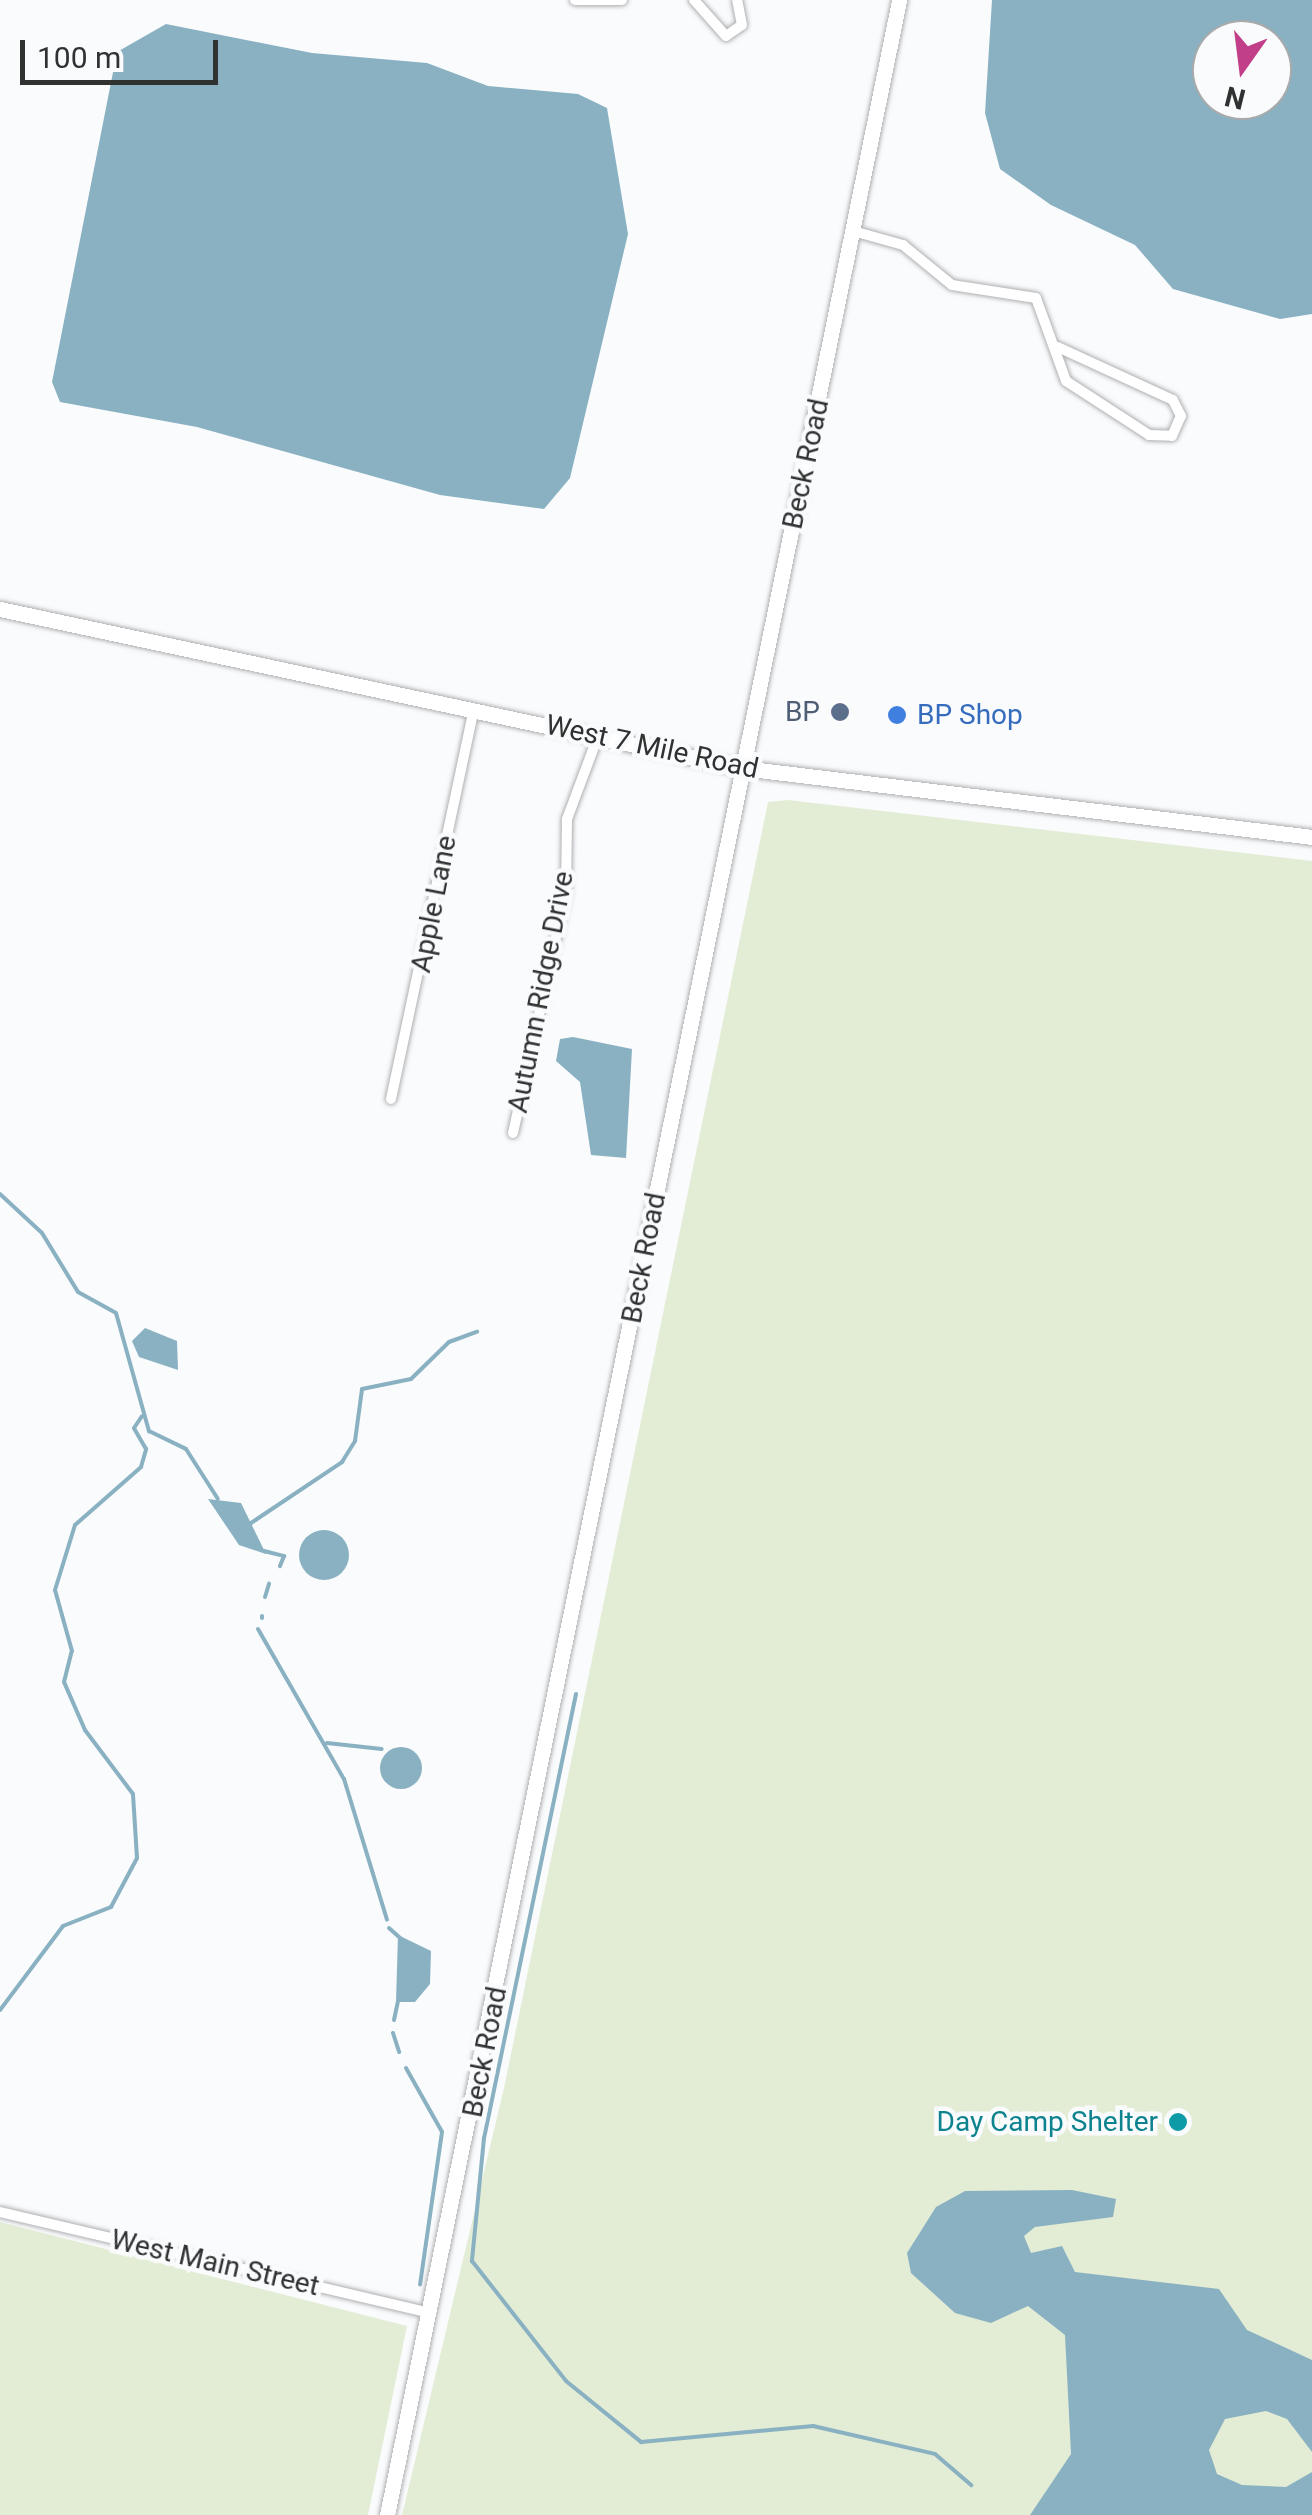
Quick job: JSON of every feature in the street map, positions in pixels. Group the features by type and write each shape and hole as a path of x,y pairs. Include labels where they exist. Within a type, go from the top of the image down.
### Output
{"main road":[{"name":"Beck Road","path":"387,2515 900,0"},
{"name":"West 7 Mile Road","path":"0,609 742,768 1312,837"}],"street":[{"path":"575,0 622,0"},
{"path":"694,0 726,36 742,25 738,0"},
{"path":"853,231 903,244 952,285 1028,292 1058,348 1066,381 1149,435 1172,436 1182,416 1173,400 1058,348"},
{"name":"Apple Lane","path":"392,1098 474,710"},
{"name":"Autumn Ridge Drive","path":"513,1133 566,891 568,819 598,736"},
{"name":"West Main Street","path":"0,2212 431,2312"}],"green space":[{"path":"788,800 1312,861 1312,2515 402,2515 504,2088 768,802"},
{"path":"0,2222 407,2326 368,2515 0,2515"}],"water":[{"path":"992,0 1312,0 1312,314 1280,319 1173,289 1135,245 1051,205 1000,169 985,113"},
{"path":"166,24 312,53 427,63 488,86 578,94 607,108 628,234 570,478 544,509 440,495 197,427 60,402 52,382 117,52"},
{"path":"573,1037 632,1049 626,1158 591,1155 580,1082 556,1061 560,1039"},
{"path":"145,1328 177,1341 178,1370 139,1357 132,1341"},
{"path":"208,1499 241,1503 266,1554 239,1545"},
{"path":"324,1530 342,1537 349,1555 342,1573 324,1580 306,1573 299,1555 306,1537"},
{"path":"401,1747 416,1753 422,1768 416,1783 401,1789 386,1783 380,1768 386,1753"},
{"path":"398,1935 431,1951 430,1984 415,2002 396,2002"},
{"path":"1072,2190 1116,2199 1113,2217 1035,2227 1024,2236 1031,2253 1062,2246 1075,2272 1219,2289 1247,2330 1312,2360 1312,2452 1287,2419 1266,2411 1225,2419 1209,2450 1217,2474 1242,2485 1286,2487 1312,2472 1312,2515 1030,2515 1071,2454 1065,2335 1028,2306 991,2323 955,2313 911,2273 907,2253 936,2207 965,2191"}],"waterway":[{"path":"0,1194 42,1233 78,1292 116,1313 149,1431 186,1449 218,1499"},
{"path":"251,1523 342,1462 355,1441 362,1389 411,1379 449,1342 477,1332"},
{"path":"0,2010 63,1926 111,1907 137,1858 133,1794 85,1730 64,1682 72,1651 55,1590 75,1525 141,1467 146,1449 134,1428 142,1416"},
{"path":"264,1551 284,1556 280,1566"},
{"path":"265,1597 269,1584"},
{"path":"258,1629 344,1779 387,1920"},
{"path":"576,1694 484,2138 472,2261 566,2381 641,2442 813,2426 935,2454 971,2485"},
{"path":"327,1743 382,1749"},
{"path":"389,1928 400,1938"},
{"path":"394,2020 398,2001"},
{"path":"393,2033 399,2052"},
{"path":"406,2068 442,2132 420,2284"}],"place":[{"name":"BP","path":"840,712"},
{"name":"BP Shop","path":"897,715"},
{"name":"Day Camp Shelter","path":"1178,2122"}]}
